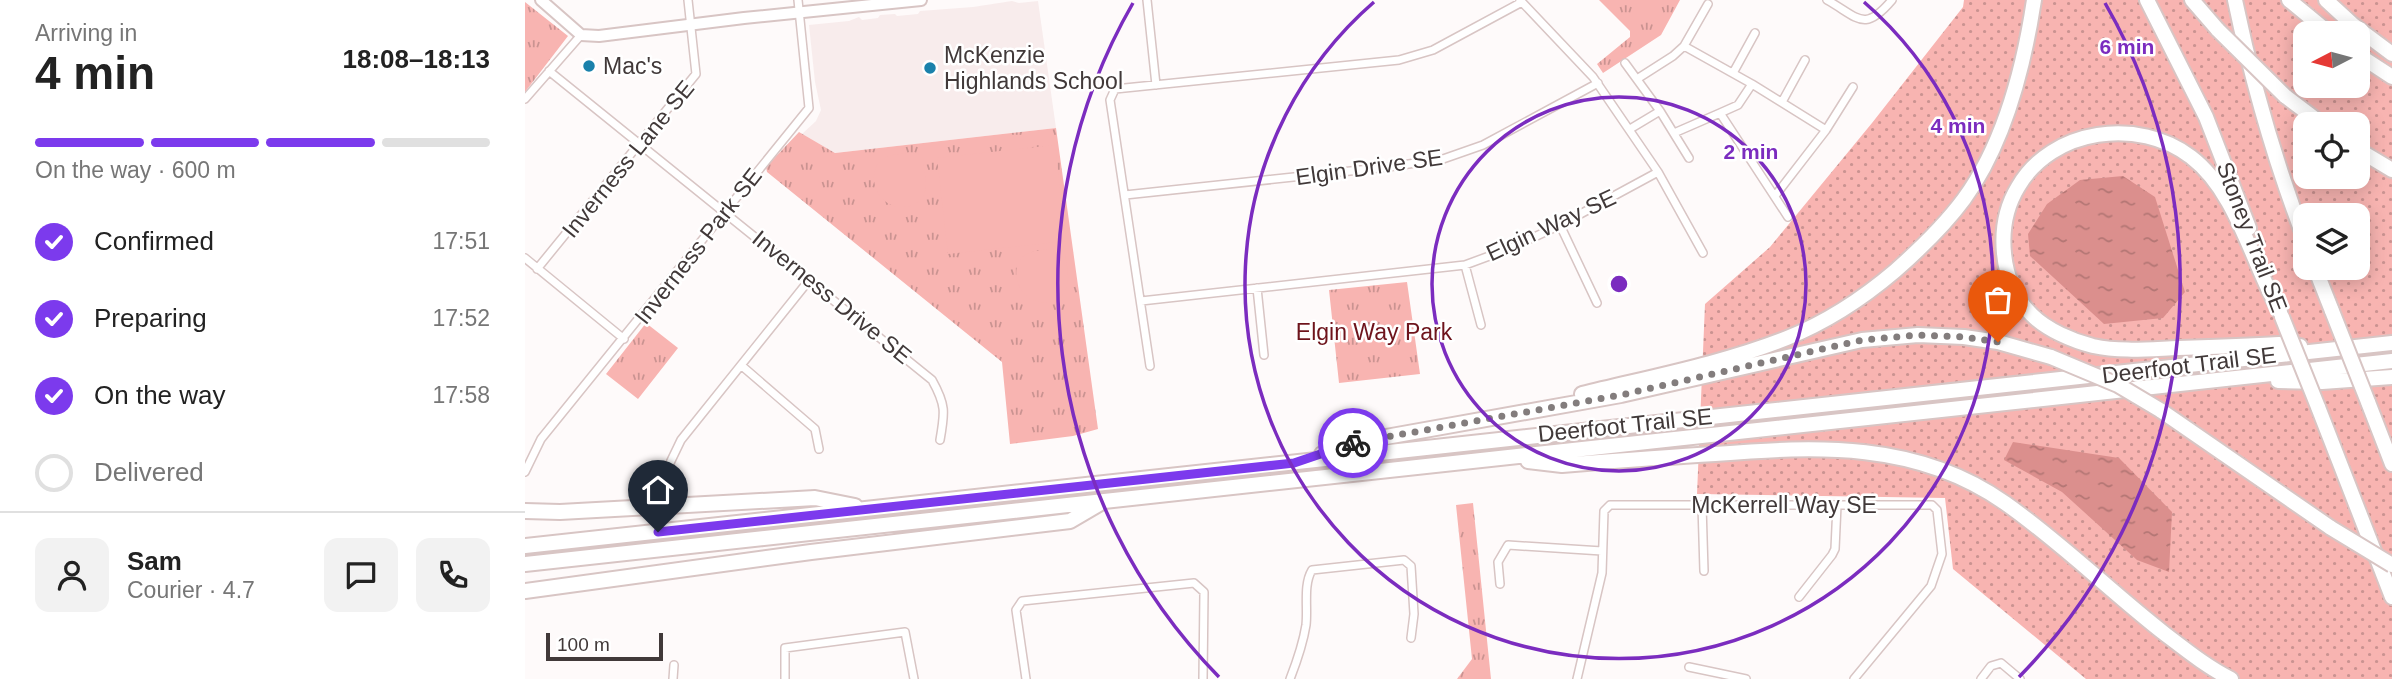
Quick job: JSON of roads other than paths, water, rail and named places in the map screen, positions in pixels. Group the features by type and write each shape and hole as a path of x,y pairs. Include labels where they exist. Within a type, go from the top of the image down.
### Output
{"highway":[{"path":"1533,412 1545,403 1737,355 1789,337 1840,312 1879,285 1943,227 1966,197 1984,165 2010,106 2020,73 2034,0"},
{"name":"Stoney Trail SE","path":"2147,0 2210,127 2392,597"},
{"path":"2192,0 2218,30 2285,96 2306,112"},
{"path":"2235,0 2257,95 2293,207"},
{"path":"2289,0 2314,21"},
{"path":"2326,0 2352,24 2392,54"},
{"path":"2370,63 2392,77"},
{"path":"2281,315 2219,187 2194,159 2160,139 2116,133 2077,139 2045,157 2019,184 2011,200 2003,236 2012,286 2033,316 2066,336 2093,346 2131,350 2279,344 2330,349"},
{"path":"2370,157 2392,170"},
{"path":"2320,280 2392,464"},
{"path":"1294,463 1357,442 1621,395 1862,340 1918,335 1964,337 1998,342 2052,356 2110,381 2160,410 2332,528 2392,565"},
{"name":"Deerfoot Trail SE","path":"525,546 2392,343"},
{"name":"Deerfoot Trail SE","path":"525,566 2392,361"},
{"path":"2231,379 2295,382 2392,377"},
{"path":"2374,417 2392,453"},
{"path":"1509,458 1556,465 1790,448 1847,449 1894,456 1943,470 1976,485 2006,504 2129,606 2200,661 2231,679"},
{"path":"525,511 561,512 815,498 870,509"},
{"path":"525,591 811,552 1070,521 1103,502"}],"street":[{"path":"541,0 581,35 600,36 921,0"},
{"name":"Inverness Lane SE","path":"537,269 696,75 688,0"},
{"name":"Inverness Park SE","path":"525,472 541,439 809,108 798,0"},
{"path":"1147,0 1156,85"},
{"path":"1827,0 1863,21 1873,20 1892,0"},
{"path":"1150,366 1110,100 1115,89 1399,60 1433,50 1521,1 1598,83 1658,172 1703,253"},
{"path":"1637,79 1684,46 1708,4"},
{"path":"1733,73 1755,33"},
{"path":"525,100 581,35"},
{"path":"1684,46 1826,130"},
{"path":"1782,102 1805,60"},
{"path":"1625,63 1660,111 1689,158"},
{"name":"Inverness Drive SE","path":"549,71 726,211 932,380 943,399 944,418 940,440"},
{"name":"Elgin Drive SE","path":"1125,195 1377,169 1443,159 1483,145 1598,83"},
{"path":"1674,133 1738,105 1752,84"},
{"path":"1775,195 1826,130 1853,87"},
{"path":"1630,129 1660,111"},
{"path":"1720,113 1788,217"},
{"name":"Elgin Way SE","path":"1141,301 1465,265 1511,248 1560,225 1658,172"},
{"path":"1560,225 1597,303"},
{"path":"525,258 624,339"},
{"path":"1465,265 1481,325"},
{"path":"669,465 681,440 810,279"},
{"path":"1257,288 1264,355"},
{"path":"741,366 815,429 819,449"},
{"name":"McKerrell Way SE","path":"1577,679 1602,573 1604,511 1610,505 1932,505 1937,510 1942,554 1931,586 1854,679"},
{"path":"1702,505 1704,571"},
{"path":"1799,597 1835,549 1837,505"},
{"path":"1500,584 1498,562 1508,545 1602,551"},
{"path":"1290,679 1304,638 1307,578 1312,570 1404,560 1411,566 1414,614 1411,638"},
{"path":"1026,679 1016,610 1022,601 1194,583 1204,592 1202,679"},
{"path":"785,679 785,648 905,632 914,679"},
{"path":"1981,679 1991,666 2001,663 2020,679"},
{"path":"673,679 674,665"},
{"path":"1689,667 1745,679"}],"water":[{"path":"2123,176 2155,197 2185,292 2163,318 2104,324 2030,256 2028,234 2047,204 2080,180"},
{"path":"2013,442 2119,458 2172,512 2169,572 2137,560 2062,492 2004,460"}],"place":[{"name":"Mac's","path":"589,66"},
{"name":"McKenzie Highlands School","path":"930,68"}],"park label":[{"name":"Elgin Way Park","path":"1374,332"}]}
